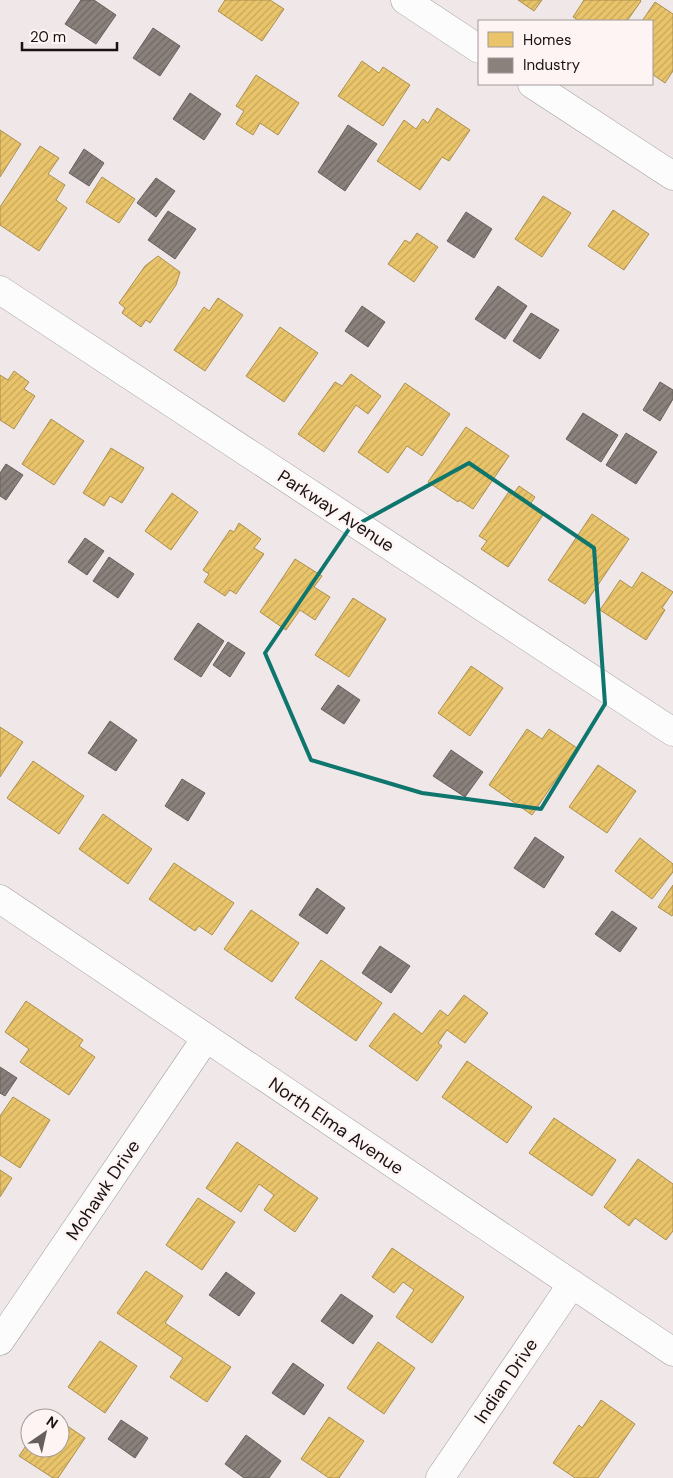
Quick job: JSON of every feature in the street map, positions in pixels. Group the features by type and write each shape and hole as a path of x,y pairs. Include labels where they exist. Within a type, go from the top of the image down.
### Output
{"street":[{"path":"405,0 478,48"},
{"path":"534,85 673,176"},
{"name":"Parkway Avenue","path":"0,290 673,732"},
{"name":"North Elma Avenue","path":"0,900 673,1352"},
{"name":"Mohawk Drive","path":"0,1341 206,1038"},
{"name":"Indian Drive","path":"440,1478 572,1284"}],"highlighted area":[{"path":"469,463 594,548 605,704 541,809 422,793 311,760 265,653 349,529"}],"building: Homes":[{"path":"225,0 270,0 284,9 262,41 218,11"},
{"path":"518,0 542,0 534,11"},
{"path":"584,0 641,1 628,20 578,20 573,17"},
{"path":"655,2 673,14 673,71 665,83 653,75 653,20 643,20"},
{"path":"362,61 379,73 383,67 410,85 383,126 338,96"},
{"path":"256,75 299,103 278,135 260,123 253,135 236,124 244,111 236,106"},
{"path":"437,108 470,130 449,161 442,157 420,190 377,161 404,120 416,129 423,119 428,123"},
{"path":"0,130 21,144 0,177"},
{"path":"40,146 59,158 48,174 65,185 56,200 67,208 39,251 0,225 0,207"},
{"path":"102,177 135,199 119,223 86,202"},
{"path":"543,196 571,213 542,257 515,239"},
{"path":"613,210 649,234 624,270 588,246"},
{"path":"417,233 438,247 414,282 388,264 405,240 410,243"},
{"path":"158,256 180,272 176,285 150,323 146,320 141,327 122,313 125,308 119,303 145,266"},
{"path":"218,298 243,315 205,371 174,350 204,307 209,311"},
{"path":"280,327 318,353 284,402 246,376"},
{"path":"14,371 29,382 24,389 35,396 14,429 0,420 0,375 8,380"},
{"path":"351,374 381,396 368,414 356,405 324,452 298,434 335,382 342,386"},
{"path":"405,383 450,414 422,456 407,446 388,473 358,452"},
{"path":"51,419 84,441 54,485 22,464"},
{"path":"466,427 509,456 473,509 459,500 458,502 428,482"},
{"path":"111,448 144,468 122,503 110,496 104,506 83,493"},
{"path":"519,486 535,497 529,506 543,515 508,567 481,549 487,541 479,536 510,490 514,493"},
{"path":"172,493 198,512 171,550 145,531"},
{"path":"592,514 629,539 585,604 548,580"},
{"path":"239,523 261,539 254,548 264,554 236,594 230,590 225,596 204,582 209,574 203,570 230,530 234,532"},
{"path":"295,559 322,576 314,587 330,597 315,620 300,610 286,630 260,612"},
{"path":"642,572 673,592 662,608 665,610 646,640 600,610 620,580 632,588"},
{"path":"353,598 386,619 349,677 315,655"},
{"path":"471,666 503,688 470,736 438,713"},
{"path":"0,727 23,742 0,777"},
{"path":"527,729 542,739 549,729 577,748 532,815 489,785"},
{"path":"33,761 84,796 59,834 7,798"},
{"path":"598,765 636,791 607,833 569,807"},
{"path":"103,814 152,849 128,884 79,849"},
{"path":"640,838 673,864 673,872 652,899 615,871"},
{"path":"174,863 234,903 212,935 199,926 195,931 149,899"},
{"path":"673,885 673,914 672,916 658,907"},
{"path":"251,910 299,943 272,982 224,949"},
{"path":"321,960 382,1003 356,1041 295,998"},
{"path":"464,995 488,1013 465,1043 447,1030 438,1043 442,1046 417,1081 369,1046 394,1013 422,1034 440,1010 448,1016"},
{"path":"26,1001 83,1040 79,1046 95,1057 69,1095 20,1062 29,1049 5,1032"},
{"path":"467,1061 532,1107 507,1143 442,1097"},
{"path":"13,1097 50,1120 20,1168 0,1155 0,1116"},
{"path":"554,1118 616,1160 592,1196 529,1153"},
{"path":"237,1142 318,1198 295,1232 264,1210 274,1195 259,1184 241,1212 206,1188"},
{"path":"638,1159 673,1184 673,1231 666,1240 635,1218 629,1226 604,1207"},
{"path":"0,1170 12,1178 0,1197"},
{"path":"198,1198 235,1222 202,1270 166,1245"},
{"path":"392,1248 464,1297 432,1343 396,1317 414,1290 403,1282 394,1293 372,1277"},
{"path":"146,1271 183,1296 165,1323 231,1367 207,1402 170,1377 183,1358 117,1313"},
{"path":"100,1341 137,1366 105,1413 68,1387"},
{"path":"378,1342 415,1368 384,1414 347,1388"},
{"path":"601,1400 635,1424 598,1478 575,1478 553,1463 579,1425 582,1428"},
{"path":"329,1417 364,1441 339,1478 329,1478 301,1459"},
{"path":"70,1428 85,1438 58,1478 53,1478 22,1458 70,1458"}],"building: Industry":[{"path":"81,0 94,0 116,15 96,44 65,24"},
{"path":"153,28 180,46 160,76 133,58"},
{"path":"190,93 221,114 204,140 173,119"},
{"path":"348,125 377,144 345,191 318,172"},
{"path":"84,149 104,163 89,186 69,173"},
{"path":"156,178 175,191 156,217 137,203"},
{"path":"168,211 196,229 175,259 148,240"},
{"path":"466,212 492,229 474,258 447,241"},
{"path":"498,286 527,306 505,339 475,319"},
{"path":"362,306 385,322 368,347 345,331"},
{"path":"531,313 559,330 540,359 513,341"},
{"path":"660,382 673,390 673,399 660,421 643,410"},
{"path":"583,413 618,435 601,462 566,439"},
{"path":"626,433 657,452 636,484 606,465"},
{"path":"6,464 23,475 6,500 0,496 0,473"},
{"path":"85,538 104,551 87,575 68,562"},
{"path":"109,557 134,574 118,598 93,581"},
{"path":"198,623 224,641 201,677 174,659"},
{"path":"228,642 245,653 230,677 213,665"},
{"path":"338,685 360,700 344,724 321,709"},
{"path":"110,721 137,740 116,771 88,753"},
{"path":"451,750 483,772 465,797 433,776"},
{"path":"182,779 205,793 188,821 165,806"},
{"path":"535,837 564,857 544,888 514,868"},
{"path":"317,888 345,908 327,934 299,915"},
{"path":"612,911 637,928 620,952 595,934"},
{"path":"380,946 410,966 391,993 362,973"},
{"path":"0,1067 17,1078 5,1096 0,1093"},
{"path":"226,1272 255,1293 239,1316 209,1295"},
{"path":"341,1294 373,1316 353,1344 321,1321"},
{"path":"293,1363 324,1385 304,1415 272,1393"},
{"path":"121,1420 148,1438 135,1458 108,1439"},
{"path":"246,1435 281,1461 269,1478 244,1478 225,1464"}]}
